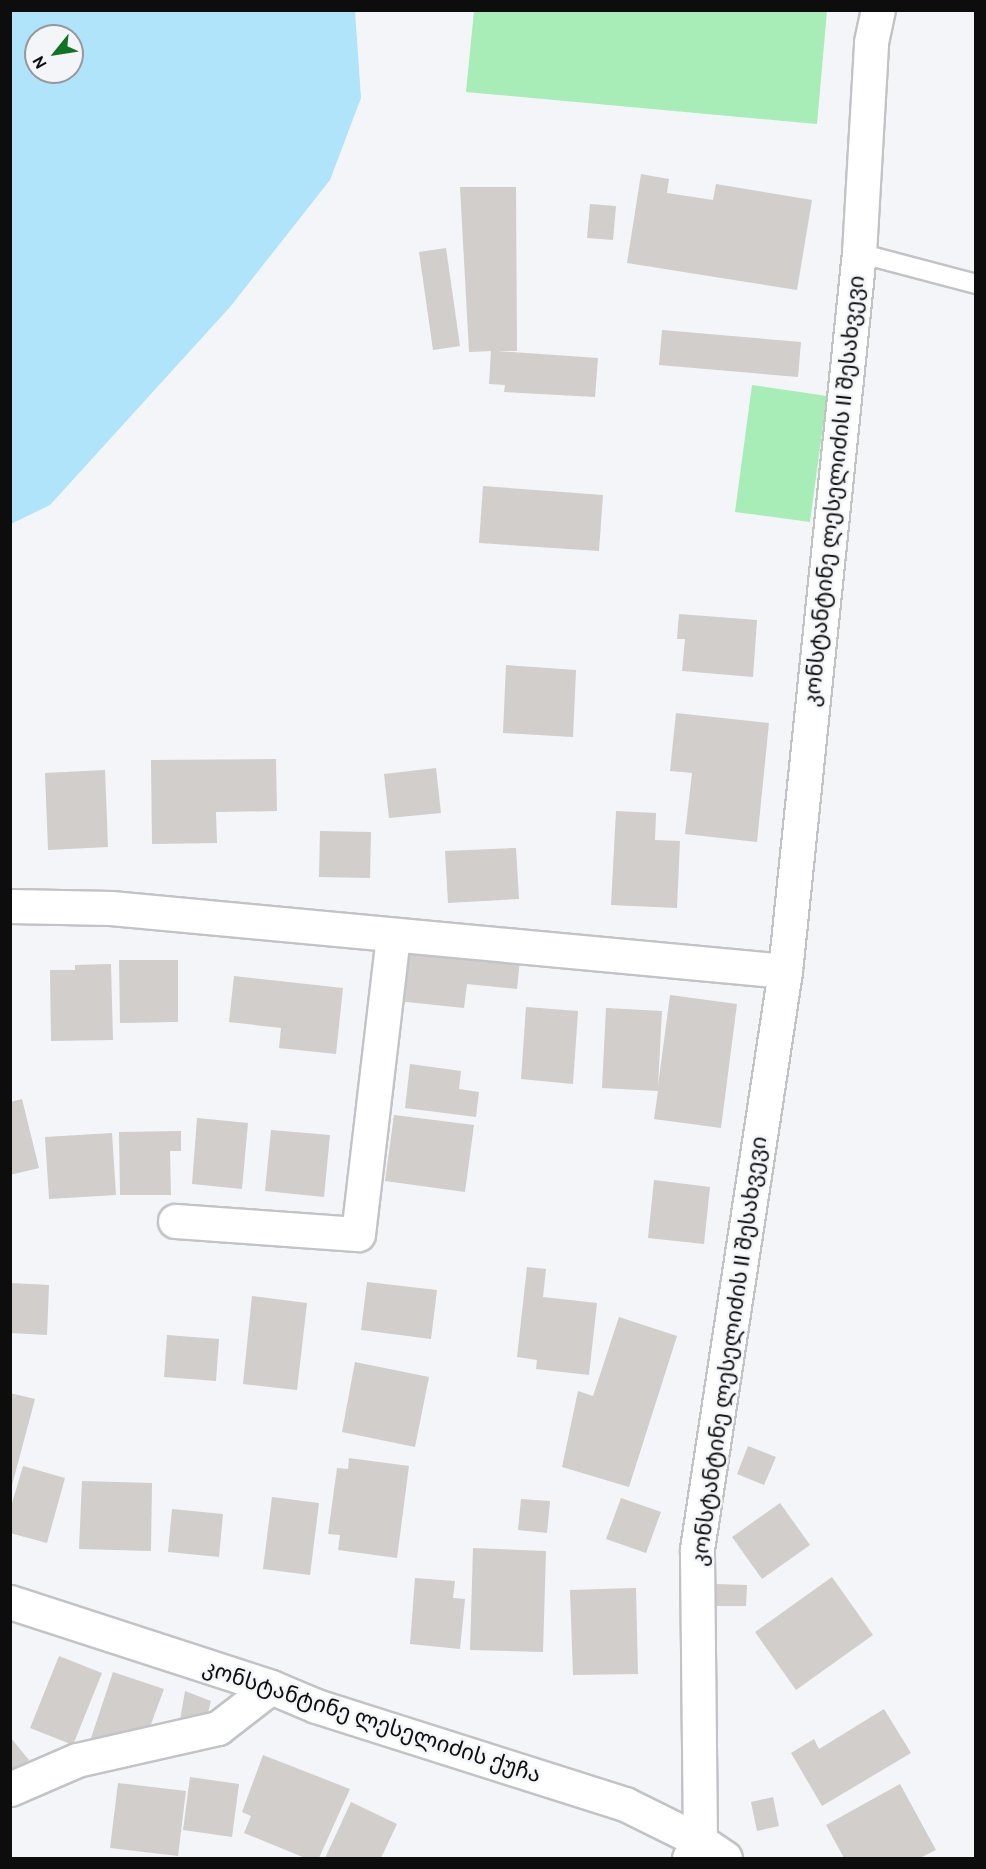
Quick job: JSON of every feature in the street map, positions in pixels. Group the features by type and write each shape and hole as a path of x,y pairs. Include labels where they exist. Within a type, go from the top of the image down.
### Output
{"street":[{"name":"კონსტანტინე ლესელიძის II შესახვევი","path":"705,1853 697,1550 784,971 859,253 871,42 878,10"},
{"path":"11,906 111,908 784,971"},
{"path":"175,1221 358,1234 393,934"},
{"name":"კონსტანტინე ლესელიძის ქუჩა","path":"10,1602 271,1687 316,1706 625,1804 705,1853"},
{"path":"10,1789 77,1760 218,1728 271,1687"}],"lane":[{"path":"859,253 975,284"},
{"path":"10,917 11,906"}],"green space":[{"path":"474,11 827,11 817,124 466,92"},
{"path":"752,385 827,396 810,522 735,512"}],"water":[{"path":"11,10 355,11 361,98 330,180 230,307 50,505 11,524"}],"building":[{"path":"641,174 669,179 667,193 713,200 716,184 812,200 797,290 627,263"},
{"path":"460,187 516,187 517,351 497,351 598,358 595,397 504,392 505,385 489,384 491,351 469,352"},
{"path":"590,204 616,206 613,240 587,238"},
{"path":"446,248 460,346 433,350 419,252"},
{"path":"662,330 801,342 798,377 659,365"},
{"path":"483,486 603,495 599,551 479,543"},
{"path":"679,614 757,620 753,677 682,671 685,639 677,639"},
{"path":"506,665 576,670 573,737 503,733"},
{"path":"676,713 769,723 757,842 685,834 692,773 670,771"},
{"path":"276,759 277,811 216,812 217,843 152,844 151,760"},
{"path":"436,768 441,813 389,818 384,774"},
{"path":"105,770 108,847 48,850 45,773"},
{"path":"616,811 656,813 655,840 680,841 677,908 611,905"},
{"path":"320,831 371,832 370,878 319,877"},
{"path":"516,848 519,899 448,903 445,851"},
{"path":"403,940 521,951 517,989 467,984 464,1008 397,1001"},
{"path":"119,960 178,960 178,1022 120,1023"},
{"path":"111,964 113,1040 51,1041 50,970 75,970 75,965"},
{"path":"234,976 343,988 336,1054 279,1048 281,1028 229,1022"},
{"path":"670,995 737,1004 721,1128 654,1119 658,1091 602,1088 606,1008 662,1011 658,1086"},
{"path":"526,1007 578,1011 573,1084 521,1079"},
{"path":"410,1064 461,1071 459,1089 479,1092 476,1117 405,1108"},
{"path":"22,1099 39,1168 10,1175 10,1102"},
{"path":"394,1115 474,1125 465,1192 385,1181"},
{"path":"197,1118 248,1123 242,1189 192,1184"},
{"path":"271,1130 330,1135 324,1197 265,1191"},
{"path":"181,1131 181,1151 170,1151 171,1195 120,1195 119,1132"},
{"path":"112,1133 116,1195 49,1199 45,1137"},
{"path":"654,1180 710,1187 704,1244 648,1238"},
{"path":"527,1267 546,1269 543,1297 597,1303 589,1375 536,1369 537,1360 517,1357"},
{"path":"367,1282 437,1290 431,1339 361,1330"},
{"path":"10,1283 49,1285 47,1335 10,1333"},
{"path":"252,1296 307,1303 297,1390 243,1384"},
{"path":"619,1317 677,1336 629,1487 562,1467 578,1391 593,1396"},
{"path":"167,1335 219,1339 216,1381 164,1377"},
{"path":"355,1362 429,1377 415,1447 342,1432"},
{"path":"10,1393 35,1399 11,1489 10,1489"},
{"path":"748,1446 776,1457 764,1485 737,1474"},
{"path":"349,1458 409,1466 397,1558 338,1550 340,1535 328,1534 337,1468 348,1469"},
{"path":"23,1466 65,1478 47,1543 10,1533 10,1510"},
{"path":"82,1481 152,1483 151,1551 79,1549"},
{"path":"272,1497 319,1503 310,1575 263,1569"},
{"path":"621,1498 661,1512 646,1553 606,1539"},
{"path":"521,1499 550,1501 547,1533 518,1530"},
{"path":"780,1503 810,1545 762,1579 732,1537"},
{"path":"172,1509 223,1514 219,1557 168,1552"},
{"path":"473,1548 546,1551 543,1652 470,1650"},
{"path":"832,1577 873,1635 796,1690 755,1632"},
{"path":"415,1578 455,1581 453,1598 465,1599 460,1649 410,1644"},
{"path":"715,1584 747,1585 746,1606 715,1606"},
{"path":"636,1588 638,1674 573,1675 570,1590"},
{"path":"59,1656 102,1673 73,1745 30,1728"},
{"path":"113,1672 164,1689 147,1735 90,1741"},
{"path":"185,1691 211,1701 206,1720 179,1726"},
{"path":"884,1709 911,1753 822,1806 791,1753 814,1739 819,1749"},
{"path":"10,1737 29,1760 10,1774"},
{"path":"263,1755 350,1789 319,1858 305,1858 244,1833 251,1816 242,1812"},
{"path":"190,1777 239,1784 232,1837 183,1830"},
{"path":"118,1783 186,1791 178,1856 110,1848"},
{"path":"900,1784 936,1850 920,1858 844,1858 826,1825"},
{"path":"773,1797 779,1826 757,1831 751,1802"},
{"path":"351,1802 397,1824 381,1858 325,1858"}]}
